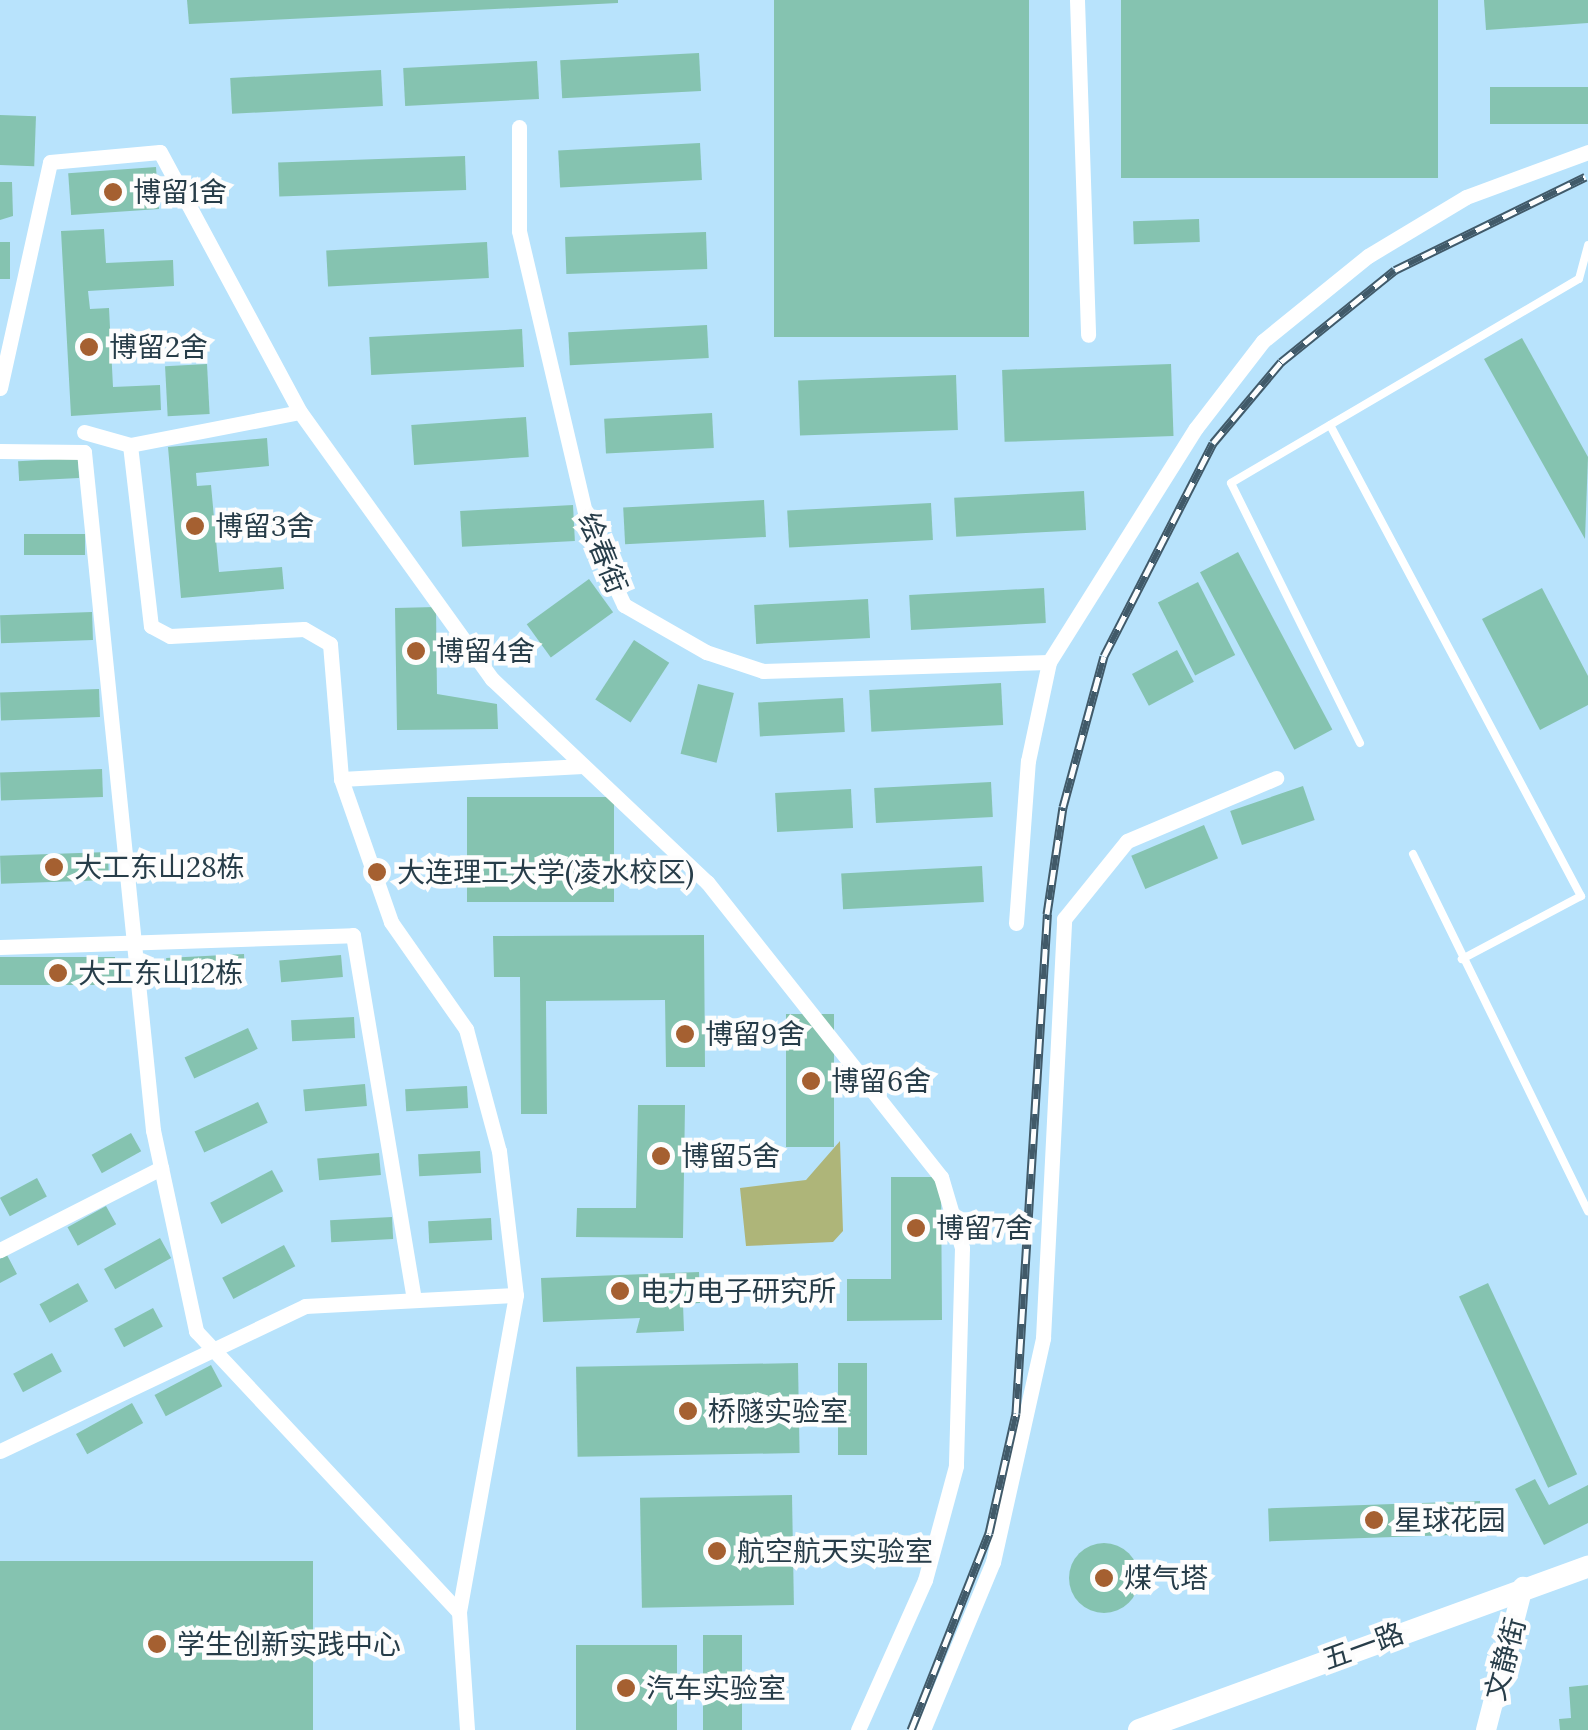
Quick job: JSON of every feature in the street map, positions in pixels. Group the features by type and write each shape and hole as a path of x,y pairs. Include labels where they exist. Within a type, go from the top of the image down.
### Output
{"main road":[{"name":"五一路","path":"1139,1730 1523,1587 1588,1567"}],"street":[{"path":"1078,0 1088,335"},
{"name":"绘春街","path":"519,127 519,231 589,530 624,605 706,652 762,671 1049,662"},
{"path":"0,388 50,162 160,152 300,412 492,679 707,882 941,1177 962,1248 956,1466 925,1580 858,1730"},
{"path":"1016,923 1028,760 1049,662 1150,491 1263,341 1368,256 1466,197 1588,152"},
{"path":"84,432 130,445 300,412"},
{"path":"130,445 151,626 170,636 304,629 330,644 341,779 391,922 466,1029 500,1152 516,1296 459,1612 467,1730"},
{"path":"0,451 84,452 130,946 162,1168 196,1330 209,1350 459,1612"},
{"path":"341,779 583,766"},
{"path":"923,1730 993,1562 1043,1338 1064,920 1128,840 1276,778"},
{"path":"0,947 130,946 352,936 414,1299"},
{"path":"0,1250 162,1168"},
{"path":"0,1451 305,1306 516,1296"},
{"name":"文静街","path":"1486,1730 1523,1587"}],"lane":[{"path":"1360,743 1231,483 1579,279 1588,245"},
{"path":"1330,425 1584,894 1462,959"},
{"path":"1414,854 1588,1210"}],"green space":[{"path":"840,1141 843,1231 833,1242 746,1246 740,1188 806,1180"}],"building":[{"path":"187,0 618,0 618,3 189,24"},
{"path":"774,0 1029,0 1029,337 774,337"},
{"path":"1121,0 1438,0 1438,178 1121,178"},
{"path":"1484,0 1588,0 1588,23 1486,30"},
{"path":"699,53 701,91 562,98 560,60"},
{"path":"537,61 539,99 405,106 403,68"},
{"path":"381,70 383,106 232,114 230,78"},
{"path":"1490,87 1588,87 1588,124 1490,124"},
{"path":"0,115 36,116 34,166 0,165"},
{"path":"700,143 702,180 560,187 558,150"},
{"path":"465,156 466,190 279,197 278,163"},
{"name":"博留1舍","path":"156,167 159,209 71,215 68,173"},
{"path":"0,182 12,182 13,216 0,220"},
{"path":"1199,219 1200,242 1134,244 1133,221"},
{"name":"博留2舍","path":"104,229 106,263 173,260 174,286 88,291 90,309 109,308 113,387 160,385 161,410 71,416 61,231"},
{"path":"706,232 707,269 566,274 565,237"},
{"path":"0,242 10,242 10,279 0,279"},
{"path":"487,242 489,278 328,286 326,250"},
{"path":"707,325 709,358 570,365 568,332"},
{"path":"522,329 524,367 371,375 369,337"},
{"path":"1522,338 1588,457 1585,539 1484,359"},
{"path":"207,364 210,414 168,416 165,366"},
{"path":"1171,364 1174,436 1005,442 1002,370"},
{"path":"956,375 958,430 800,435 798,381"},
{"path":"712,413 714,448 606,454 604,419"},
{"path":"526,417 529,457 414,465 411,425"},
{"name":"博留3舍","path":"267,438 269,466 196,473 197,486 211,485 219,572 282,567 284,589 181,598 168,447"},
{"path":"78,458 79,478 19,481 18,461"},
{"path":"1084,491 1086,530 956,537 954,498"},
{"path":"764,500 766,537 625,544 623,507"},
{"path":"931,503 933,540 789,547 787,511"},
{"path":"573,505 575,541 462,547 460,511"},
{"path":"24,534 85,534 85,555 24,555"},
{"path":"1238,552 1332,729 1294,750 1200,572"},
{"path":"589,579 613,612 551,657 527,624"},
{"path":"1198,582 1235,655 1195,675 1158,602"},
{"path":"1044,588 1046,623 911,630 909,595"},
{"path":"1542,588 1588,676 1588,705 1540,730 1482,619"},
{"path":"868,599 870,638 756,644 754,605"},
{"name":"博留4舍","path":"436,607 437,694 497,704 498,729 397,730 395,608"},
{"path":"92,612 93,640 1,643 0,615"},
{"path":"634,640 669,663 631,722 595,700"},
{"path":"1177,650 1194,682 1149,706 1132,674"},
{"path":"1001,683 1003,725 871,732 869,690"},
{"path":"698,684 734,693 716,763 681,754"},
{"path":"99,689 100,717 1,720 0,692"},
{"path":"843,698 845,732 760,736 758,702"},
{"path":"102,769 103,797 1,801 0,773"},
{"path":"991,782 993,817 876,823 874,788"},
{"path":"1303,786 1315,820 1242,845 1230,811"},
{"path":"851,789 853,828 777,832 775,793"},
{"path":"467,797 614,797 614,902 467,902"},
{"path":"1204,825 1218,858 1145,889 1131,856"},
{"name":"大工东山28栋","path":"108,852 109,880 1,884 0,856"},
{"path":"241,855 242,877 162,881 161,859"},
{"path":"982,866 984,902 843,909 841,873"},
{"name":"博留9舍","path":"704,935 705,1067 666,1067 665,1000 546,1001 547,1114 521,1114 520,977 494,977 493,936"},
{"path":"244,954 245,973 167,977 166,958"},
{"path":"341,955 343,977 281,982 279,960"},
{"name":"大工东山12栋","path":"0,957 115,957 115,985 0,985"},
{"name":"博留6舍","path":"786,1014 834,1014 834,1147 786,1147"},
{"path":"354,1017 355,1038 292,1041 291,1020"},
{"path":"248,1028 258,1049 194,1078 185,1058"},
{"path":"365,1084 367,1106 305,1111 303,1089"},
{"path":"467,1086 468,1108 406,1111 405,1089"},
{"path":"258,1102 268,1123 204,1152 195,1132"},
{"name":"博留5舍","path":"638,1105 685,1105 683,1238 576,1237 577,1208 636,1208"},
{"path":"131,1133 141,1151 102,1173 92,1155"},
{"path":"480,1151 481,1173 419,1176 418,1154"},
{"path":"379,1153 381,1175 319,1180 317,1158"},
{"path":"272,1170 283,1191 221,1224 210,1203"},
{"name":"博留7舍","path":"891,1177 941,1177 942,1320 847,1321 847,1279 891,1279"},
{"path":"37,1178 47,1197 10,1216 0,1198"},
{"path":"106,1206 116,1224 78,1246 68,1227"},
{"path":"392,1217 393,1239 331,1242 330,1220"},
{"path":"491,1218 492,1240 429,1243 428,1221"},
{"path":"160,1238 171,1258 115,1289 104,1269"},
{"path":"284,1245 295,1266 233,1299 222,1278"},
{"path":"7,1255 17,1274 0,1283 0,1259"},
{"name":"电力电子研究所","path":"699,1272 700,1303 683,1304 684,1331 636,1333 640,1318 543,1322 541,1278"},
{"path":"78,1283 88,1301 50,1323 40,1304"},
{"path":"1488,1283 1577,1474 1548,1488 1459,1297"},
{"path":"153,1308 163,1327 124,1347 114,1329"},
{"path":"52,1353 62,1372 23,1392 13,1374"},
{"name":"桥隧实验室","path":"798,1363 800,1453 578,1457 576,1367"},
{"path":"838,1363 867,1363 867,1455 838,1455"},
{"path":"211,1365 222,1386 166,1416 154,1395"},
{"path":"132,1403 143,1423 87,1454 76,1434"},
{"path":"1535,1479 1549,1505 1588,1485 1588,1523 1544,1545 1515,1489"},
{"name":"航空航天实验室","path":"792,1495 794,1605 642,1608 640,1498"},
{"name":"星球花园","path":"1480,1501 1481,1534 1269,1541 1268,1508"},
{"name":"煤气塔","path":"1104,1543 1129,1553 1139,1578 1129,1603 1104,1613 1079,1603 1069,1578 1079,1553"},
{"name":"学生创新实践中心","path":"0,1561 313,1561 313,1730 0,1730"},
{"path":"703,1635 742,1635 742,1730 703,1730"},
{"name":"汽车实验室","path":"576,1645 677,1645 677,1730 576,1730"},
{"path":"1588,1685 1588,1730 1560,1730 1559,1719 1571,1718 1569,1687"}],"railway":[{"path":"911,1730 989,1533 1016,1413 1047,914 1063,807 1104,656 1213,443 1281,362 1395,270 1585,177"}],"place":[{"name":"博留1舍","path":"113,192"},
{"name":"博留2舍","path":"89,347"},
{"name":"博留3舍","path":"195,526"},
{"name":"博留4舍","path":"416,651"},
{"name":"大工东山28栋","path":"54,867"},
{"name":"大连理工大学(凌水校区)","path":"377,872"},
{"name":"大工东山12栋","path":"58,973"},
{"name":"博留9舍","path":"685,1034"},
{"name":"博留6舍","path":"811,1081"},
{"name":"博留5舍","path":"661,1156"},
{"name":"博留7舍","path":"916,1228"},
{"name":"电力电子研究所","path":"620,1291"},
{"name":"桥隧实验室","path":"688,1411"},
{"name":"星球花园","path":"1374,1520"},
{"name":"航空航天实验室","path":"717,1551"},
{"name":"煤气塔","path":"1104,1578"},
{"name":"学生创新实践中心","path":"157,1644"},
{"name":"汽车实验室","path":"626,1688"}]}
